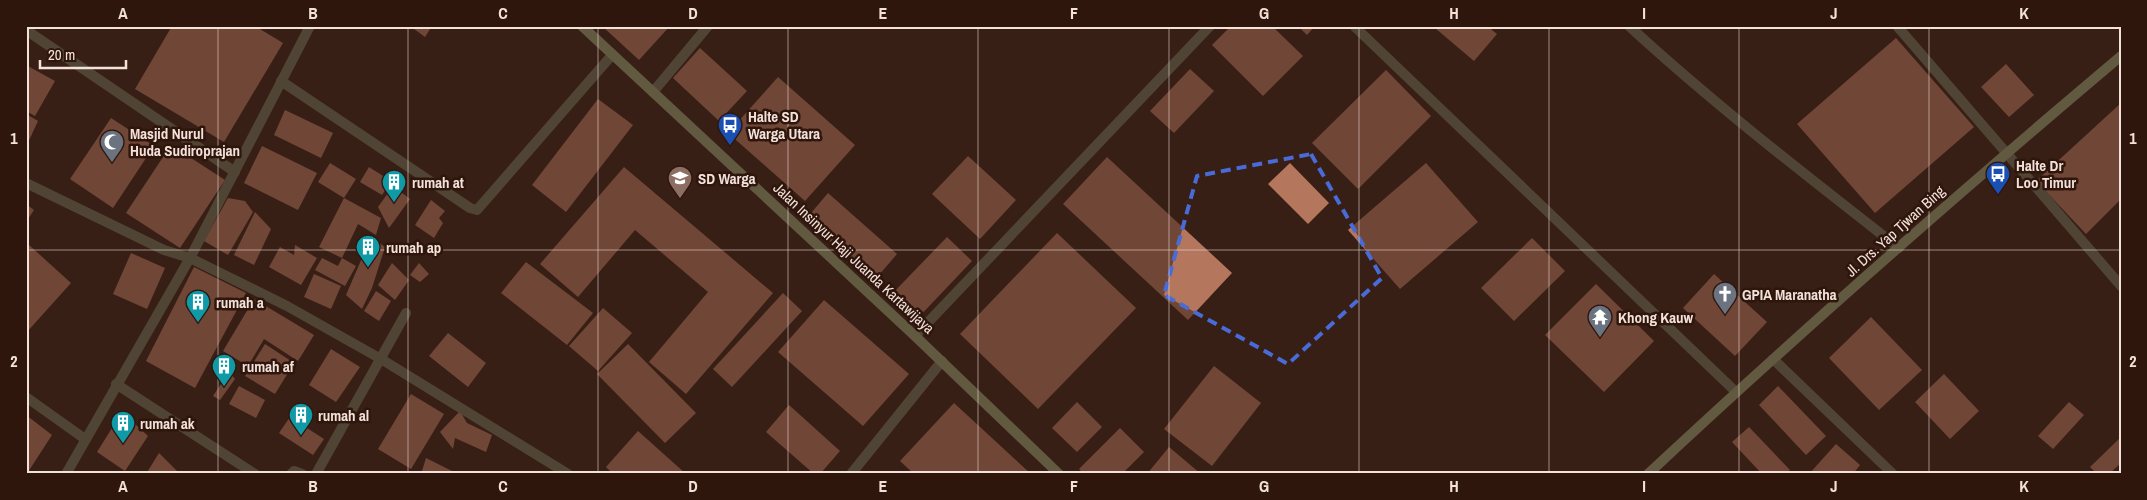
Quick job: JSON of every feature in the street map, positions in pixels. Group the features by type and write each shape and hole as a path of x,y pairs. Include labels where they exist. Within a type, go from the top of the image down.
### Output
{"main road":[{"name":"Jalan Insinyur Haji Juanda Kartawijaya","path":"582,26 942,361 1059,474"},
{"name":"Jl. Drs. Yap Tjwan Bing","path":"1648,474 1736,392 2006,153 2121,56"}],"street":[{"path":"66,474 84,439 190,258 310,26"},
{"path":"653,92 708,26"},
{"path":"915,336 1210,26"},
{"path":"1354,26 1736,392"},
{"path":"1629,26 1677,70 1774,150 1899,248"},
{"path":"1897,26 2121,286"},
{"path":"26,30 235,172"},
{"path":"281,81 470,208 477,210 612,55"},
{"path":"26,182 164,250 190,258 287,306 381,359 568,474"},
{"path":"316,474 406,313"},
{"path":"1773,359 1893,474"},
{"path":"851,474 942,361"},
{"path":"116,384 255,474"},
{"path":"26,397 84,439"},
{"path":"291,474 294,471 302,474"}],"highlighted area":[{"path":"1311,154 1382,278 1288,364 1164,295 1197,176"}],"building":[{"path":"172,26 255,26 283,43 224,142 135,89"},
{"path":"410,26 432,26 425,37"},
{"path":"602,26 670,26 639,60"},
{"path":"1231,26 1272,26 1303,56 1263,96 1212,45"},
{"path":"1298,26 1315,26 1307,35"},
{"path":"1436,26 1487,26 1497,34 1474,61 1435,28"},
{"path":"1896,38 1974,127 1875,213 1797,124"},
{"path":"700,48 747,91 719,121 673,78"},
{"path":"2006,64 2034,95 2009,117 1981,87"},
{"path":"26,65 55,81 35,116 26,111"},
{"path":"1190,69 1214,91 1174,133 1150,111"},
{"path":"1386,70 1431,116 1358,189 1312,143"},
{"path":"778,77 855,145 805,201 728,133"},
{"path":"598,99 633,125 566,212 532,185"},
{"path":"2121,103 2121,199 2086,234 2036,181"},
{"path":"285,110 333,133 321,158 274,135"},
{"path":"26,114 38,121 26,147"},
{"name":"Masjid Nurul Huda Sudiroprajan","path":"111,118 154,146 113,208 70,179"},
{"path":"171,145 225,180 180,248 126,213"},
{"path":"262,146 317,173 298,210 244,183"},
{"path":"968,156 1016,200 980,239 932,194"},
{"path":"1107,157 1232,273 1188,320 1063,204"},
{"path":"330,163 356,179 344,198 318,182"},
{"path":"1290,163 1329,203 1308,224 1268,184"},
{"path":"1426,163 1478,222 1400,289 1348,230"},
{"path":"369,167 391,181 382,195 360,182"},
{"path":"624,167 773,293 686,394 649,362 708,292 635,230 578,297 540,264"},
{"name":"rumah at","path":"393,186 410,199 389,228 378,207"},
{"path":"828,193 897,254 873,282 806,219"},
{"name":"rumah a","path":"228,198 245,201 253,212 228,255 204,241"},
{"path":"344,198 381,218 376,235 358,224 342,258 319,247"},
{"path":"431,200 445,211 439,218 443,223 434,238 415,225"},
{"path":"26,204 34,210 26,222"},
{"name":"rumah a","path":"255,212 271,229 254,265 234,255"},
{"path":"1057,233 1136,308 1038,409 960,334"},
{"name":"rumah ap","path":"371,237 385,247 372,288 362,309 346,295"},
{"path":"947,237 972,261 916,320 890,296"},
{"path":"1532,238 1565,271 1514,321 1481,288"},
{"path":"29,245 71,283 26,333 26,248"},
{"name":"rumah a","path":"295,245 317,258 301,285 269,267 280,247 294,255"},
{"path":"131,253 165,268 147,309 113,294"},
{"path":"322,258 338,266 342,258 356,266 345,286 315,270"},
{"path":"526,262 593,313 567,345 501,293"},
{"path":"392,263 409,280 395,300 378,285"},
{"path":"419,263 429,274 420,282 410,275"},
{"path":"194,267 246,293 195,388 146,361"},
{"name":"rumah a","path":"314,274 341,286 331,309 304,297"},
{"name":"GPIA Maranatha","path":"1714,274 1767,322 1735,356 1683,308"},
{"name":"Khong Kauw","path":"1596,284 1654,341 1604,392 1545,335"},
{"path":"376,291 391,301 379,321 364,311"},
{"path":"783,293 802,311 732,387 713,369"},
{"path":"254,299 314,335 298,361 264,339 248,366 223,351"},
{"path":"824,300 909,374 863,426 778,352"},
{"path":"603,308 632,333 598,371 569,346"},
{"path":"1871,317 1922,370 1879,410 1829,358"},
{"path":"448,333 486,363 468,387 429,356"},
{"name":"rumah a","path":"265,344 294,363 275,394 245,376"},
{"path":"628,344 696,413 665,443 597,374"},
{"path":"331,349 360,367 336,402 309,385"},
{"path":"1214,366 1261,403 1212,466 1164,429"},
{"name":"rumah af","path":"229,372 235,379 220,400 213,396"},
{"path":"1944,374 1979,411 1950,439 1915,402"},
{"path":"239,386 265,400 256,418 229,404"},
{"path":"1778,386 1826,436 1806,455 1759,405"},
{"path":"411,394 444,414 411,469 378,449"},
{"path":"1077,402 1102,427 1077,452 1052,428"},
{"path":"2069,402 2084,415 2053,449 2038,436"},
{"path":"954,403 1031,474 914,474 900,461"},
{"path":"789,405 840,451 820,474 814,474 766,432"},
{"path":"460,411 467,423 492,435 486,452 455,438 453,449 440,432"},
{"path":"26,415 52,435 28,472 29,474 26,474"},
{"name":"rumah al","path":"290,417 324,439 313,455 279,433"},
{"name":"rumah ak","path":"117,420 134,423 148,436 125,471 97,452"},
{"path":"1749,427 1790,470 1785,474 1762,474 1732,442"},
{"path":"1120,428 1144,452 1122,474 1084,474 1079,469"},
{"path":"638,431 686,474 613,474 606,467"},
{"path":"2121,437 2121,463 2109,474 2097,474 2090,467"},
{"path":"1836,444 1860,465 1853,474 1809,474"},
{"path":"1169,447 1201,474 1147,474"},
{"path":"159,453 180,474 146,474"},
{"path":"426,458 458,474 421,474"}],"place":[{"name":"Halte SD Warga Utara","path":"730,146"},
{"name":"Masjid Nurul Huda Sudiroprajan","path":"112,163"},
{"name":"Halte Dr Loo Timur","path":"1998,195"},
{"name":"SD Warga","path":"680,199"},
{"name":"rumah at","path":"394,203"},
{"name":"rumah ap","path":"368,268"},
{"name":"GPIA Maranatha","path":"1725,315"},
{"name":"rumah a","path":"198,323"},
{"name":"Khong Kauw","path":"1600,338"},
{"name":"rumah af","path":"224,387"},
{"name":"rumah al","path":"301,436"},
{"name":"rumah ak","path":"123,444"}]}
